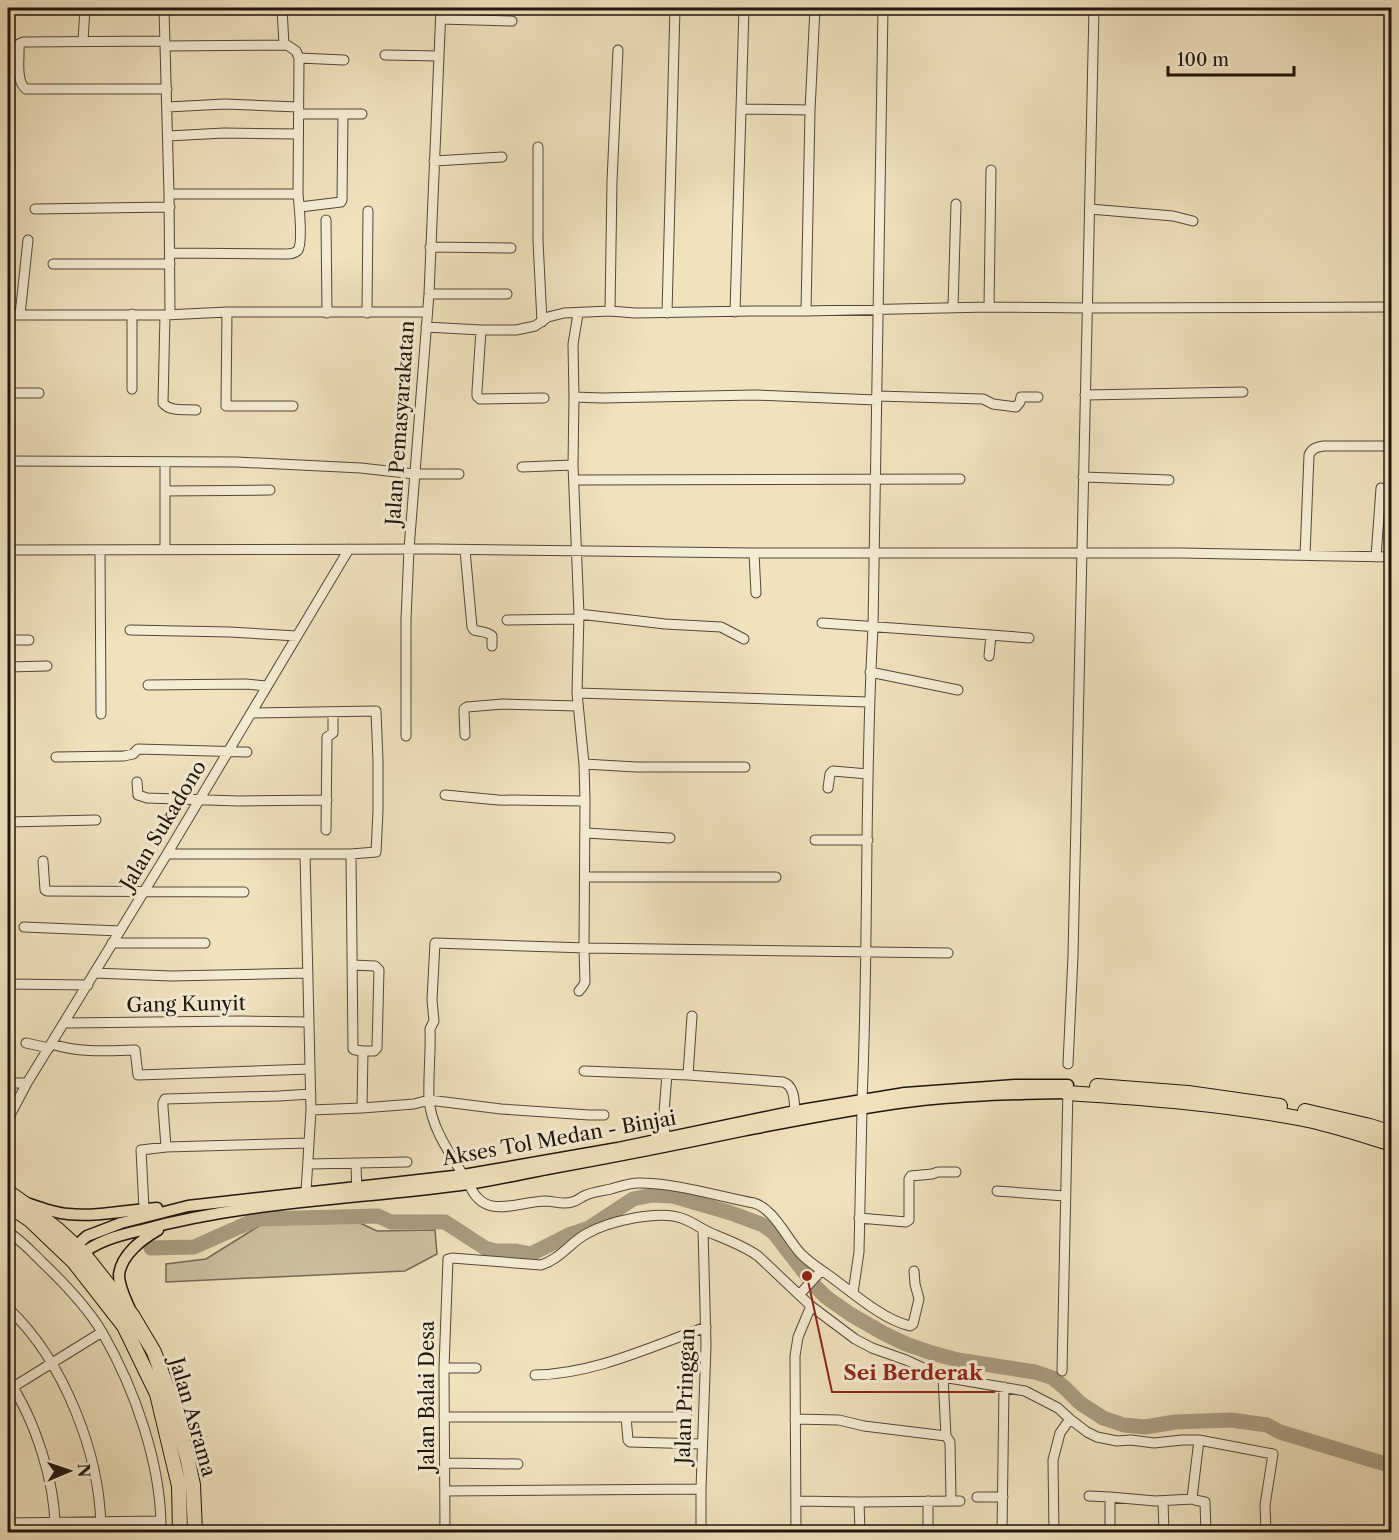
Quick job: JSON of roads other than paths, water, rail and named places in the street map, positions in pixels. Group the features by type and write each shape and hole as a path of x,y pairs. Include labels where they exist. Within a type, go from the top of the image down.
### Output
{"highway":[{"path":"1068,1089 1153,1089 1261,1102 1327,1115 1392,1133"},
{"path":"1068,1089 1272,1114 1306,1120 1392,1144"},
{"name":"Jalan Asrama","path":"8,1192 57,1228 124,1326 157,1394 179,1486 180,1533"},
{"name":"Jalan Asrama","path":"8,1205 75,1254 132,1315 154,1352 171,1398 193,1485 195,1533"}],"main road":[{"name":"Akses Tol Medan - Binjai","path":"466,1179 665,1138 732,1129 795,1111 948,1094 1016,1094 1068,1089"},
{"name":"Akses Tol Medan - Binjai","path":"75,1254 122,1235 189,1218 356,1191 466,1179 862,1104"},
{"name":"Akses Tol Medan - Binjai","path":"75,1254 87,1236 121,1223 180,1207 306,1192 356,1191"},
{"path":"21,1201 52,1212 69,1215 180,1207"},
{"path":"132,1315 121,1286 119,1276 122,1266 143,1238 171,1222"}],"street":[{"path":"83,41 85,8"},
{"path":"164,8 170,259 163,344 163,403 171,409 196,410"},
{"path":"282,8 284,45"},
{"name":"Jalan Pemasyarakatan","path":"8,550 409,549 429,294 441,8"},
{"path":"667,313 675,8"},
{"path":"735,312 744,8"},
{"path":"806,311 810,110 815,8"},
{"path":"853,1293 859,1252 860,1218 883,8"},
{"path":"1068,1064 1073,956 1094,8"},
{"path":"441,19 512,21"},
{"path":"53,264 294,253 298,250 300,244 298,111 300,58 292,48 284,45 83,41 26,41 19,44 20,78 22,86 26,89 166,89"},
{"path":"610,312 612,180 618,50"},
{"path":"385,55 439,56"},
{"path":"300,58 344,60"},
{"path":"167,107 225,104 362,114"},
{"path":"741,109 810,110"},
{"path":"300,207 334,204 342,200 343,114"},
{"path":"168,136 224,133 298,134"},
{"path":"538,147 538,241 542,322"},
{"path":"434,161 501,157"},
{"path":"989,307 991,170"},
{"path":"170,194 298,194"},
{"path":"953,307 956,204"},
{"path":"34,209 170,207"},
{"path":"1090,209 1173,216 1193,221"},
{"path":"368,313 369,211"},
{"path":"326,220 327,312"},
{"path":"20,315 28,240"},
{"path":"430,247 511,248"},
{"path":"429,294 507,294"},
{"path":"426,327 516,330 535,326 548,317 564,313 610,312 877,310 953,307 1392,307"},
{"path":"227,312 226,406 293,406"},
{"path":"8,315 427,312"},
{"path":"132,314 132,389"},
{"path":"578,314 573,344 573,465 578,616 577,693 584,764 586,833 585,981 579,991"},
{"path":"481,330 477,396 480,399 544,398"},
{"path":"1085,395 1243,392"},
{"path":"8,393 39,393"},
{"path":"574,397 755,395 983,399 993,404 1016,406 1021,397 1038,397"},
{"path":"1305,555 1310,451 1313,448 1324,446 1392,446"},
{"path":"8,461 237,462 361,468 414,474 459,474"},
{"path":"165,463 165,549"},
{"path":"522,467 573,465"},
{"path":"1083,477 1169,480"},
{"path":"574,480 960,479"},
{"path":"1376,556 1381,488"},
{"path":"166,491 270,490"},
{"name":"Jalan Sukadono","path":"8,1119 27,1083 349,549"},
{"path":"406,736 409,549 754,553 1181,553 1392,557"},
{"path":"465,550 472,627 474,630 489,633 492,636 492,646"},
{"path":"100,551 101,714"},
{"path":"754,553 756,593"},
{"path":"8,579 8,614"},
{"path":"507,620 578,616 721,627 744,639"},
{"path":"822,623 1029,638"},
{"path":"130,630 297,636"},
{"path":"989,656 991,635"},
{"path":"8,640 29,640"},
{"path":"8,667 47,666"},
{"path":"870,672 958,690"},
{"path":"148,685 246,684 266,686"},
{"path":"577,693 869,702"},
{"path":"465,735 464,709 467,707 503,704 578,706"},
{"path":"326,830 327,737 333,733 333,712"},
{"path":"167,854 376,852 378,811 376,712 251,713"},
{"path":"56,757 124,756 133,754 138,749 247,752"},
{"path":"584,764 636,767 746,767"},
{"path":"828,788 830,774 833,771 868,774"},
{"path":"137,782 137,793 147,798 239,801 327,800"},
{"path":"445,795 498,800 585,801"},
{"path":"8,822 96,820"},
{"path":"586,833 670,838"},
{"path":"815,840 868,840"},
{"path":"305,854 311,1094 306,1192"},
{"path":"351,854 352,965 353,1048 374,1051 377,1048 379,970 375,966 352,965"},
{"path":"43,861 46,891 244,892"},
{"path":"585,877 776,877"},
{"path":"24,927 120,931"},
{"path":"112,943 205,943"},
{"path":"915,1271 915,1284 919,1299 913,1323 910,1326 883,1315 820,1272 802,1255 762,1205 666,1185 643,1183 631,1183 566,1203 542,1201 494,1207 483,1203 477,1198 441,1140 429,1100 430,1029 434,1021 432,1000 435,943 584,948 948,953"},
{"path":"94,973 171,976 308,973"},
{"path":"8,984 87,985"},
{"path":"688,1075 692,1016"},
{"name":"Gang Kunyit","path":"65,1023 308,1022"},
{"path":"26,1044 87,1051 135,1050 138,1075 310,1069"},
{"path":"362,1108 363,1051"},
{"path":"584,1071 688,1075 788,1083 793,1095 795,1111"},
{"path":"665,1138 664,1112 667,1074"},
{"path":"8,1083 27,1083"},
{"path":"1062,1371 1068,1089"},
{"path":"166,1147 163,1107 165,1099 311,1094"},
{"path":"311,1110 414,1104 429,1100 501,1109 604,1115"},
{"path":"144,1209 140,1152 143,1149 309,1143"},
{"path":"309,1164 407,1162"},
{"path":"356,1164 356,1191"},
{"path":"860,1218 906,1222 909,1220 909,1179 911,1176 956,1172"},
{"path":"997,1191 1065,1196"},
{"name":"Jalan Balai Desa","path":"445,1533 444,1368 449,1258 542,1264 550,1262 586,1234 612,1224 641,1217 683,1218 703,1230"},
{"path":"703,1230 749,1249 801,1293 812,1306 855,1339 943,1377 1025,1391 1058,1408 1087,1432 1097,1437 1117,1441 1154,1443 1199,1440 1273,1454 1265,1505 1266,1533"},
{"name":"Jalan Pringgan","path":"702,1533 701,1489 706,1345 703,1230"},
{"path":"8,1232 51,1271 90,1314 102,1332 121,1370 150,1448 158,1493 161,1533"},
{"path":"801,1293 820,1272"},
{"path":"796,1533 796,1344 812,1306"},
{"path":"8,1308 27,1328 52,1363 67,1390 86,1442 98,1496 101,1533"},
{"path":"535,1375 552,1375 594,1367 706,1327"},
{"path":"55,1533 45,1461 28,1416 9,1386 102,1332"},
{"path":"444,1368 476,1368"},
{"path":"796,1501 955,1501 950,1442 946,1436 943,1377"},
{"path":"1002,1533 1004,1387"},
{"path":"444,1417 687,1417"},
{"path":"626,1417 630,1442 702,1444"},
{"path":"795,1419 839,1420 864,1426 946,1436"},
{"path":"1054,1533 1053,1460 1060,1433 1070,1419"},
{"path":"1193,1500 1199,1440"},
{"path":"445,1463 518,1464"},
{"path":"445,1491 701,1489"},
{"path":"1089,1496 1205,1502 1206,1533"},
{"path":"977,1497 1003,1497"},
{"path":"1110,1497 1110,1533"},
{"path":"928,1501 928,1533"},
{"path":"1163,1501 1164,1533"},
{"path":"860,1502 860,1533"},
{"path":"8,1511 8,1526 55,1522 161,1521"}],"waterway":[{"path":"151,1248 194,1247 257,1219 378,1216 391,1222 445,1222 485,1248 531,1254 571,1234 589,1228 633,1199 652,1195 673,1196 763,1225 774,1233 826,1297 883,1333 906,1344 958,1360 1035,1372 1053,1378 1080,1403 1103,1418 1124,1425 1145,1427 1175,1422 1231,1420 1267,1425 1280,1432 1392,1466"}],"place":[{"name":"Sei Berderak","path":"807,1276"}]}
